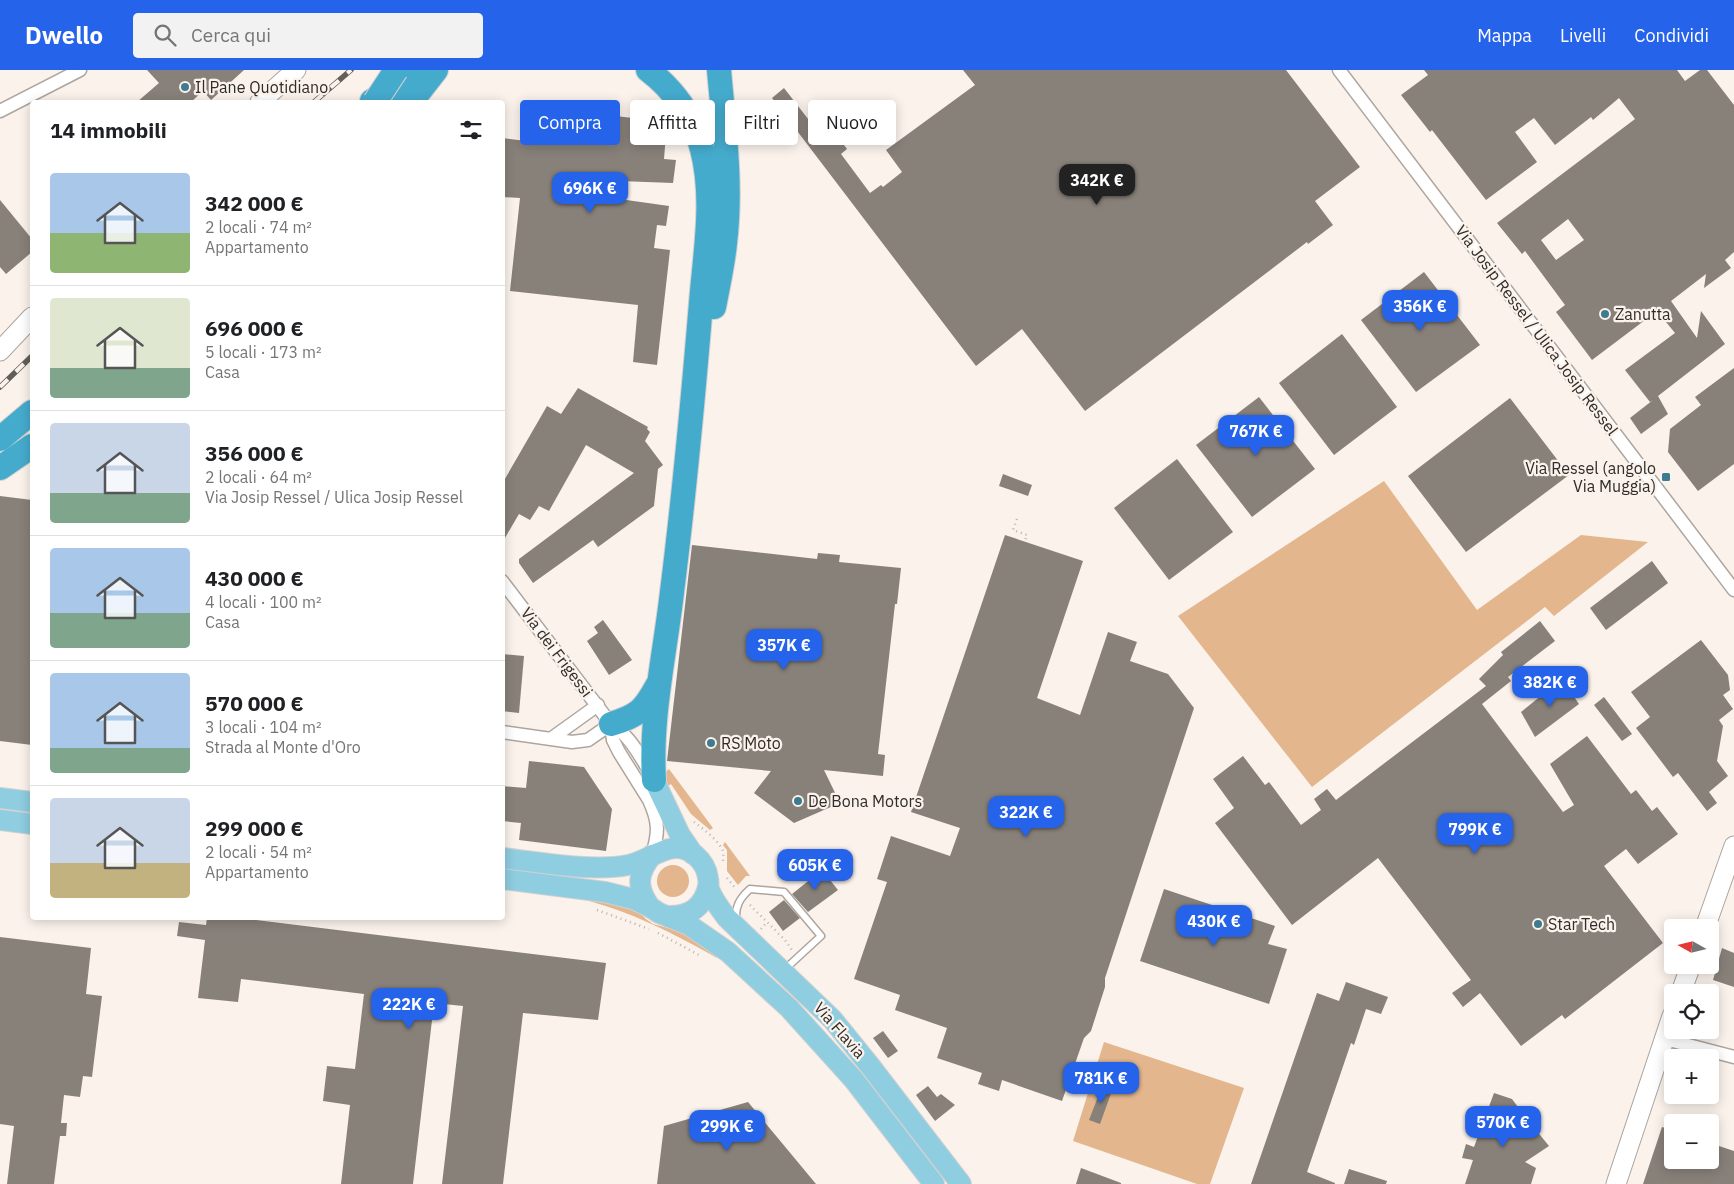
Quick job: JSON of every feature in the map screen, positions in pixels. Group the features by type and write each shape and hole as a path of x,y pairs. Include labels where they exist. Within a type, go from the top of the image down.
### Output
{"highway":[{"path":"376,100 396,70"},
{"path":"373,100 432,70"},
{"path":"413,100 436,70"},
{"path":"648,70 670,89 682,105 691,119 702,148 709,192 707,235 711,274 653,736 654,780"},
{"path":"711,274 725,242 727,204 726,153 719,70"},
{"path":"0,439 30,414"},
{"path":"0,445 30,424"},
{"path":"0,468 30,447"},
{"path":"604,715 625,720 647,705 660,680"}],"main road":[{"name":"Via Flavia","path":"654,780 680,835 693,854 706,868 708,887 714,901 737,928 783,970 833,1020 961,1184"},
{"path":"0,798 30,802"},
{"path":"0,820 30,824"},
{"path":"505,858 604,866 627,865 641,861 658,851 673,848 680,848 693,854"},
{"path":"650,907 643,898 640,876 652,855"},
{"name":"Via Flavia","path":"505,879 605,892 633,899 659,913 689,925 728,952 789,1008 854,1080 934,1184"},
{"path":"670,916 680,916 697,908 702,902 708,887"}],"street":[{"path":"0,111 80,70"},
{"path":"262,100 284,76 296,70"},
{"name":"Via Josip Ressel / Ulica Josip Ressel","path":"1339,70 1734,590"},
{"path":"0,332 30,309"},
{"path":"0,351 30,319"},
{"name":"Via dei Frigessi","path":"505,585 604,715 631,740 654,780"},
{"path":"552,738 604,715"},
{"path":"505,732 572,742 588,740 604,715"},
{"name":"Via dei Frigessi","path":"604,715 613,740 650,800 656,817 658,832 652,855"},
{"path":"1708,919 1734,846"},
{"path":"1616,1184 1665,1040 1734,1057"}],"lane":[{"path":"737,928 736,907 741,898 750,890 784,892 821,936 783,970"}],"path":[{"path":"1017,519 1013,530 1027,535 1024,541"},
{"path":"708,832 721,847"},
{"path":"592,908 650,929"},
{"path":"753,908 785,940"},
{"path":"658,933 702,957"}],"shaded area":[{"path":"1384,481 1477,610 1581,535 1648,542 1554,616 1545,607 1312,787 1178,616"},
{"path":"669,769 713,828 710,830 691,814 671,784 665,788 660,777"},
{"path":"725,842 750,876 746,876 738,885 727,871 727,850 723,845"},
{"path":"673,865 679,866 684,870 688,875 688,887 684,892 679,896 673,897 667,896 662,892 658,887 657,881 658,875 662,870 667,866"},
{"path":"581,899 618,903 639,912 653,924 680,931 719,955 717,958 634,916"},
{"path":"1104,1042 1244,1088 1210,1184 1197,1184 1073,1141"}],"building":[{"name":"Il Pane Quotidiano","path":"147,70 244,70 211,100 203,91 193,100 139,100 159,83"},
{"path":"963,70 1286,70 1360,167 1315,201 1333,225 1308,244 1307,242 1085,411 1022,329 976,366 798,132 798,106 808,119 808,145 844,145 847,149 841,154 870,193 881,185 883,187 902,172 886,150 896,145 896,143 975,85"},
{"path":"1424,70 1677,70 1685,81 1700,70 1707,70 1734,105 1734,252 1725,260 1731,268 1704,288 1706,274 1671,301 1697,338 1701,311 1725,344 1658,396 1668,414 1641,434 1630,418 1653,400 1650,402 1625,370 1675,333 1657,311 1592,360 1556,312 1565,305 1525,251 1522,254 1497,223 1635,119 1619,98 1593,120 1591,117 1555,145 1534,118 1515,132 1537,162 1486,200 1432,130 1430,132 1401,95 1428,75","holes":["1568,219 1584,240 1556,260 1541,240"]},
{"path":"784,88 793,100 774,100 772,98"},
{"path":"620,117 630,118 630,145 665,145 664,159 676,160 673,183 593,180 591,195 669,206 666,226 657,225 654,248 670,250 657,365 633,362 638,305 510,291 520,198 505,197 505,138 520,140 520,145 620,145"},
{"path":"0,200 30,237 30,254 6,274 0,267"},
{"path":"1424,272 1480,345 1416,392 1361,320"},
{"path":"1342,334 1397,407 1334,455 1279,383"},
{"path":"1734,368 1734,464 1698,491 1668,452 1670,429 1701,405 1695,397"},
{"path":"578,388 648,427 647,429 650,432 645,441 663,465 658,469 654,506 598,547 593,540 533,583 519,563 519,559 634,473 586,445 549,511 539,506 530,520 519,514 505,538 505,479 547,406 561,414"},
{"path":"1259,397 1315,469 1252,517 1196,445"},
{"path":"1510,398 1569,475 1466,552 1408,476"},
{"path":"1177,459 1233,532 1169,580 1114,508"},
{"path":"1003,474 1032,485 1028,496 999,486"},
{"path":"0,496 30,500 30,745 0,741"},
{"path":"1005,535 1083,561 1037,698 1080,715 1108,632 1137,642 1130,661 1168,674 1194,708 1105,978 1105,987 1091,1031 1084,1038 1062,1101 1002,1080 999,1091 978,1084 982,1073 937,1058 947,1028 895,1010 900,995 854,979 887,882 877,879 891,836 950,856 960,828 911,812"},
{"path":"692,545 817,559 818,553 840,555 839,562 901,568 897,604 895,604 878,754 885,755 883,776 824,770 840,803 794,823 754,793 771,771 667,761"},
{"path":"1652,561 1668,583 1606,630 1590,608"},
{"path":"603,620 632,660 609,675 587,641 598,633 594,627"},
{"path":"1540,621 1555,641 1508,677 1511,681 1482,704 1563,812 1574,805 1550,764 1587,736 1631,794 1636,790 1652,811 1657,807 1678,834 1638,864 1626,849 1604,866 1663,943 1565,1019 1562,1015 1521,1046 1480,993 1463,1007 1452,993 1471,980 1378,858 1292,925 1215,823 1234,808 1213,779 1243,756 1265,785 1269,782 1301,825 1321,810 1314,799 1327,789 1336,800 1486,686 1479,679 1503,655 1501,652"},
{"path":"1701,640 1728,675 1730,690 1723,695 1733,709 1719,720 1723,726 1717,761 1728,776 1709,792 1717,803 1707,811 1678,773 1673,777 1636,728 1650,717 1631,692"},
{"path":"505,654 524,656 519,713 505,711"},
{"path":"1562,679 1579,704 1535,737 1521,712"},
{"path":"1604,697 1632,734 1622,741 1594,705"},
{"path":"529,761 584,767 612,809 606,851 519,840 521,823 505,821 505,786 526,788"},
{"path":"822,870 838,890 808,912 792,894"},
{"path":"1164,889 1275,926 1268,944 1287,949 1269,1004 1140,961"},
{"path":"784,900 800,918 783,931 769,912"},
{"path":"207,920 256,920 606,963 598,1020 523,1013 503,1184 442,1184 463,1006 434,1003 413,1184 341,1184 350,1105 323,1101 327,1066 355,1069 364,994 241,979 238,1002 198,998 205,940 177,936 179,922 206,925"},
{"path":"0,937 91,948 86,994 102,996 92,1077 83,1076 80,1097 64,1095 61,1123 67,1123 66,1136 60,1136 54,1184 7,1184 14,1126 0,1124"},
{"path":"1722,948 1734,953 1734,987 1713,980 1715,974 1719,974 1719,959"},
{"path":"1346,982 1388,997 1381,1014 1366,1009 1354,1045 1351,1043 1307,1172 1335,1184 1251,1184 1317,993 1339,1001"},
{"path":"883,1031 898,1051 888,1058 873,1038"},
{"path":"1103,1084 1113,1088 1100,1124 1089,1120"},
{"path":"928,1086 937,1097 941,1094 955,1105 935,1121 916,1095"},
{"path":"1494,1093 1512,1099 1518,1107 1512,1118 1533,1132 1536,1130 1549,1146 1525,1162 1536,1168 1531,1184 1465,1184 1473,1160 1462,1158 1466,1144 1474,1147"},
{"path":"748,1102 816,1184 657,1184 664,1126"},
{"path":"1662,1127 1664,1128 1664,1169 1719,1169 1719,1146 1734,1151 1734,1184 1643,1184"},
{"path":"1081,1168 1121,1183 1121,1184 1076,1184"},
{"path":"1349,1169 1387,1181 1386,1184 1344,1184"}],"railway":[{"path":"316,100 351,70"},
{"path":"0,387 30,358"}],"place":[{"name":"Il Pane Quotidiano","path":"185,87"},
{"name":"Zanutta","path":"1605,314"},
{"name":"Via Ressel (angolo Via Muggia)","path":"1666,477"},
{"name":"RS Moto","path":"711,743"},
{"name":"De Bona Motors","path":"798,801"},
{"name":"Star Tech","path":"1538,924"}]}
